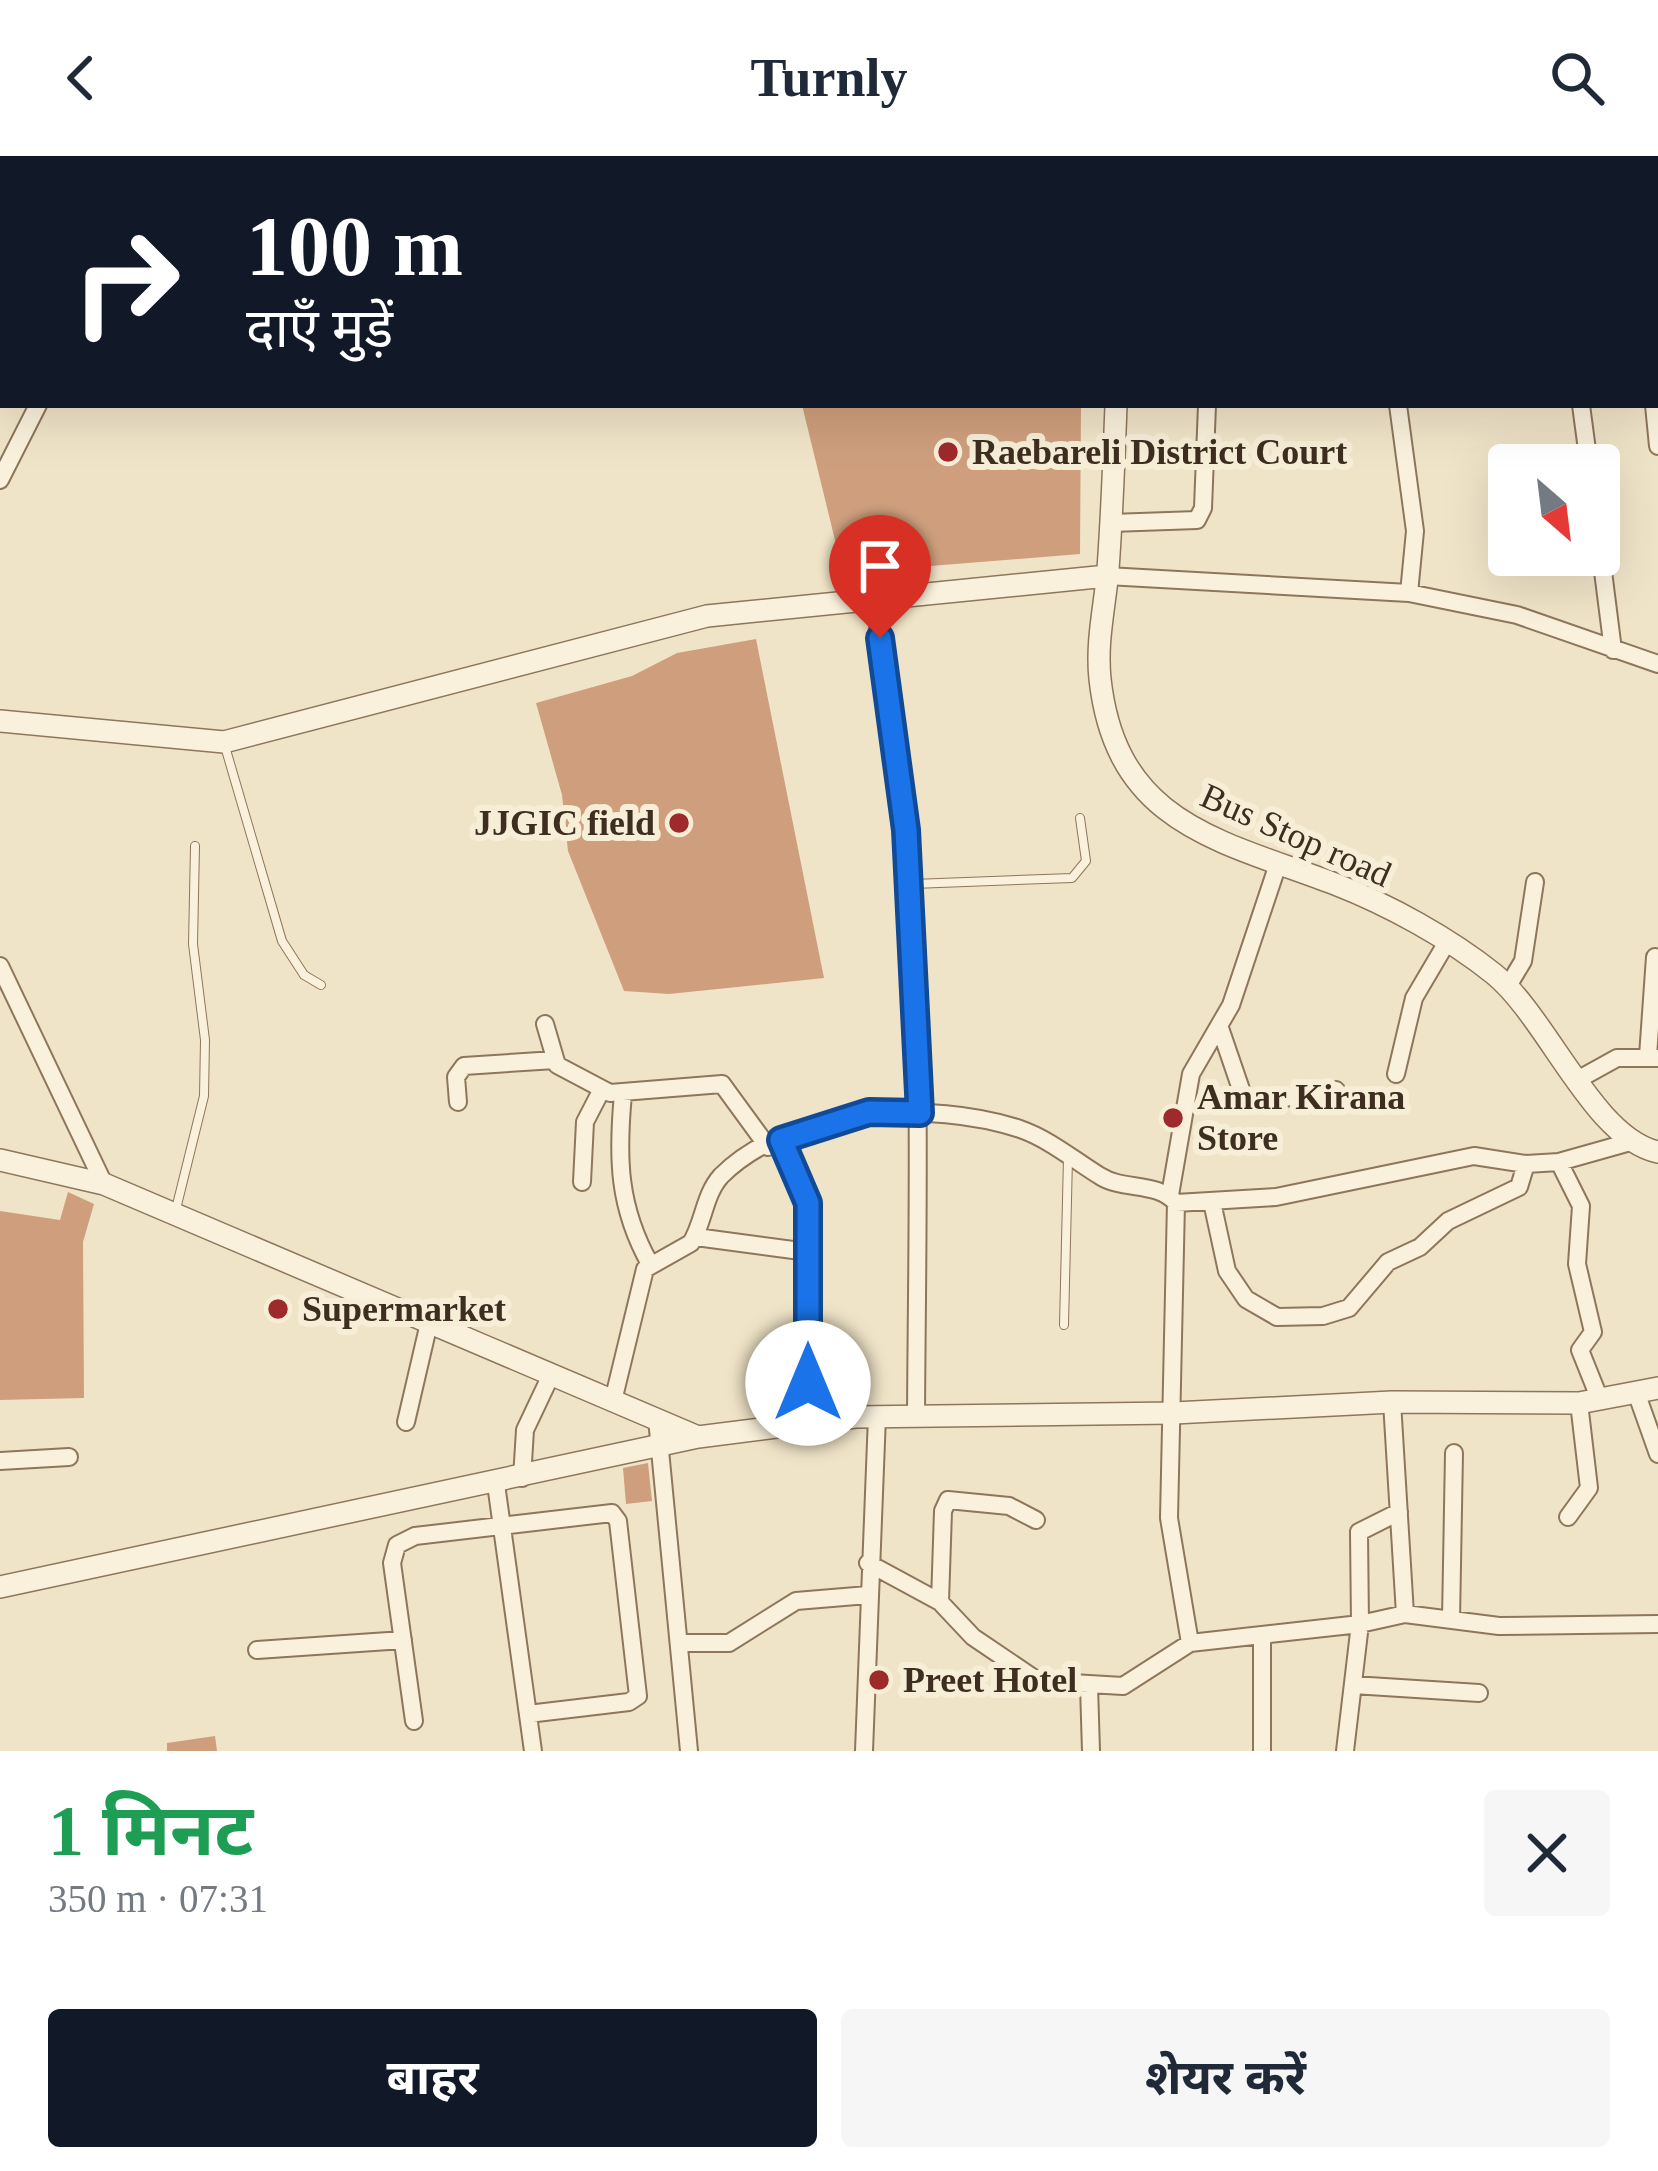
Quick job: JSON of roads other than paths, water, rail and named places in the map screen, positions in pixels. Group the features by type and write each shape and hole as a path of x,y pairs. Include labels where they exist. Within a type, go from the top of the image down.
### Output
{"street":[{"path":"0,480 36,408"},
{"name":"Bus Stop road","path":"1116,408 1100,674 1116,752 1152,800 1176,819 1209,838 1352,891 1447,942 1508,986 1630,1142"},
{"path":"1111,524 1197,520 1204,491 1207,408"},
{"path":"1398,408 1413,503 1409,593"},
{"path":"1581,408 1586,444"},
{"path":"1654,408 1658,446"},
{"path":"0,721 224,742 654,626 760,608 1107,576 1409,593 1516,615 1658,664"},
{"path":"1604,576 1613,650"},
{"path":"874,598 909,884 920,1113 916,1418"},
{"path":"1190,1643 1168,1517 1174,1413 1173,1199 1191,1074 1220,1028 1278,864"},
{"path":"1508,986 1522,961 1535,882"},
{"path":"1396,1074 1414,998 1447,942"},
{"path":"1580,1079 1617,1058 1653,1057 1655,957"},
{"path":"0,965 104,1184"},
{"path":"545,1024 555,1060 601,1091 623,1094 717,1082 774,1144 804,1186 808,1426"},
{"path":"1220,1028 1246,1104 1336,1090"},
{"path":"458,1102 456,1077 464,1066 555,1060"},
{"path":"582,1182 585,1122 601,1091"},
{"path":"623,1094 618,1172 628,1221 650,1264"},
{"path":"613,1401 641,1276 650,1264 682,1251 696,1237 713,1186 726,1171 774,1144 869,1112 920,1113 1021,1130 1109,1182 1173,1199 1212,1202 1276,1196 1474,1156 1526,1164 1559,1162 1630,1142 1658,1152"},
{"path":"0,1160 104,1184 698,1437"},
{"path":"1559,1162 1583,1215 1577,1264 1593,1332 1580,1350 1590,1401 1589,1488 1568,1517"},
{"path":"1212,1202 1227,1270 1246,1299 1277,1317 1323,1316 1348,1308 1388,1262 1420,1246 1448,1221 1520,1187 1526,1164"},
{"path":"696,1237 808,1252"},
{"path":"406,1422 429,1323"},
{"path":"522,1478 525,1430 551,1375"},
{"path":"0,1587 698,1437 877,1416 1590,1401 1647,1390 1658,1454"},
{"path":"1392,1402 1405,1614"},
{"path":"864,1751 877,1416"},
{"path":"657,1419 689,1751"},
{"path":"1451,1620 1454,1453"},
{"path":"0,1461 69,1457"},
{"path":"496,1484 532,1751"},
{"path":"940,1602 943,1511 948,1500 1009,1505 1036,1520"},
{"path":"1345,1751 1360,1624 1358,1532 1399,1513"},
{"path":"415,1721 392,1563 397,1545 416,1535 612,1514 638,1696 628,1702 528,1714"},
{"path":"868,1563 940,1602 1018,1671 1038,1681 1089,1686 1130,1684 1190,1643 1360,1624 1405,1614 1591,1628 1658,1624"},
{"path":"680,1643 730,1642 796,1601 868,1594"},
{"path":"1262,1635 1262,1751"},
{"path":"257,1650 403,1640"},
{"path":"1353,1685 1479,1693"},
{"path":"1089,1686 1091,1751"}],"lane":[{"path":"224,742 282,941 304,975 321,986"},
{"path":"909,884 1072,878 1086,861 1079,818"},
{"path":"175,1214 204,1096 206,1040 194,944 195,846"},
{"path":"1064,1325 1069,1156"}],"place":[{"name":"Raebareli District Court","path":"948,452"},
{"name":"JJGIC field","path":"679,823"},
{"name":"Amar Kirana Store","path":"1173,1118"},
{"name":"Supermarket","path":"278,1309"},
{"name":"Preet Hotel","path":"879,1680"}]}
